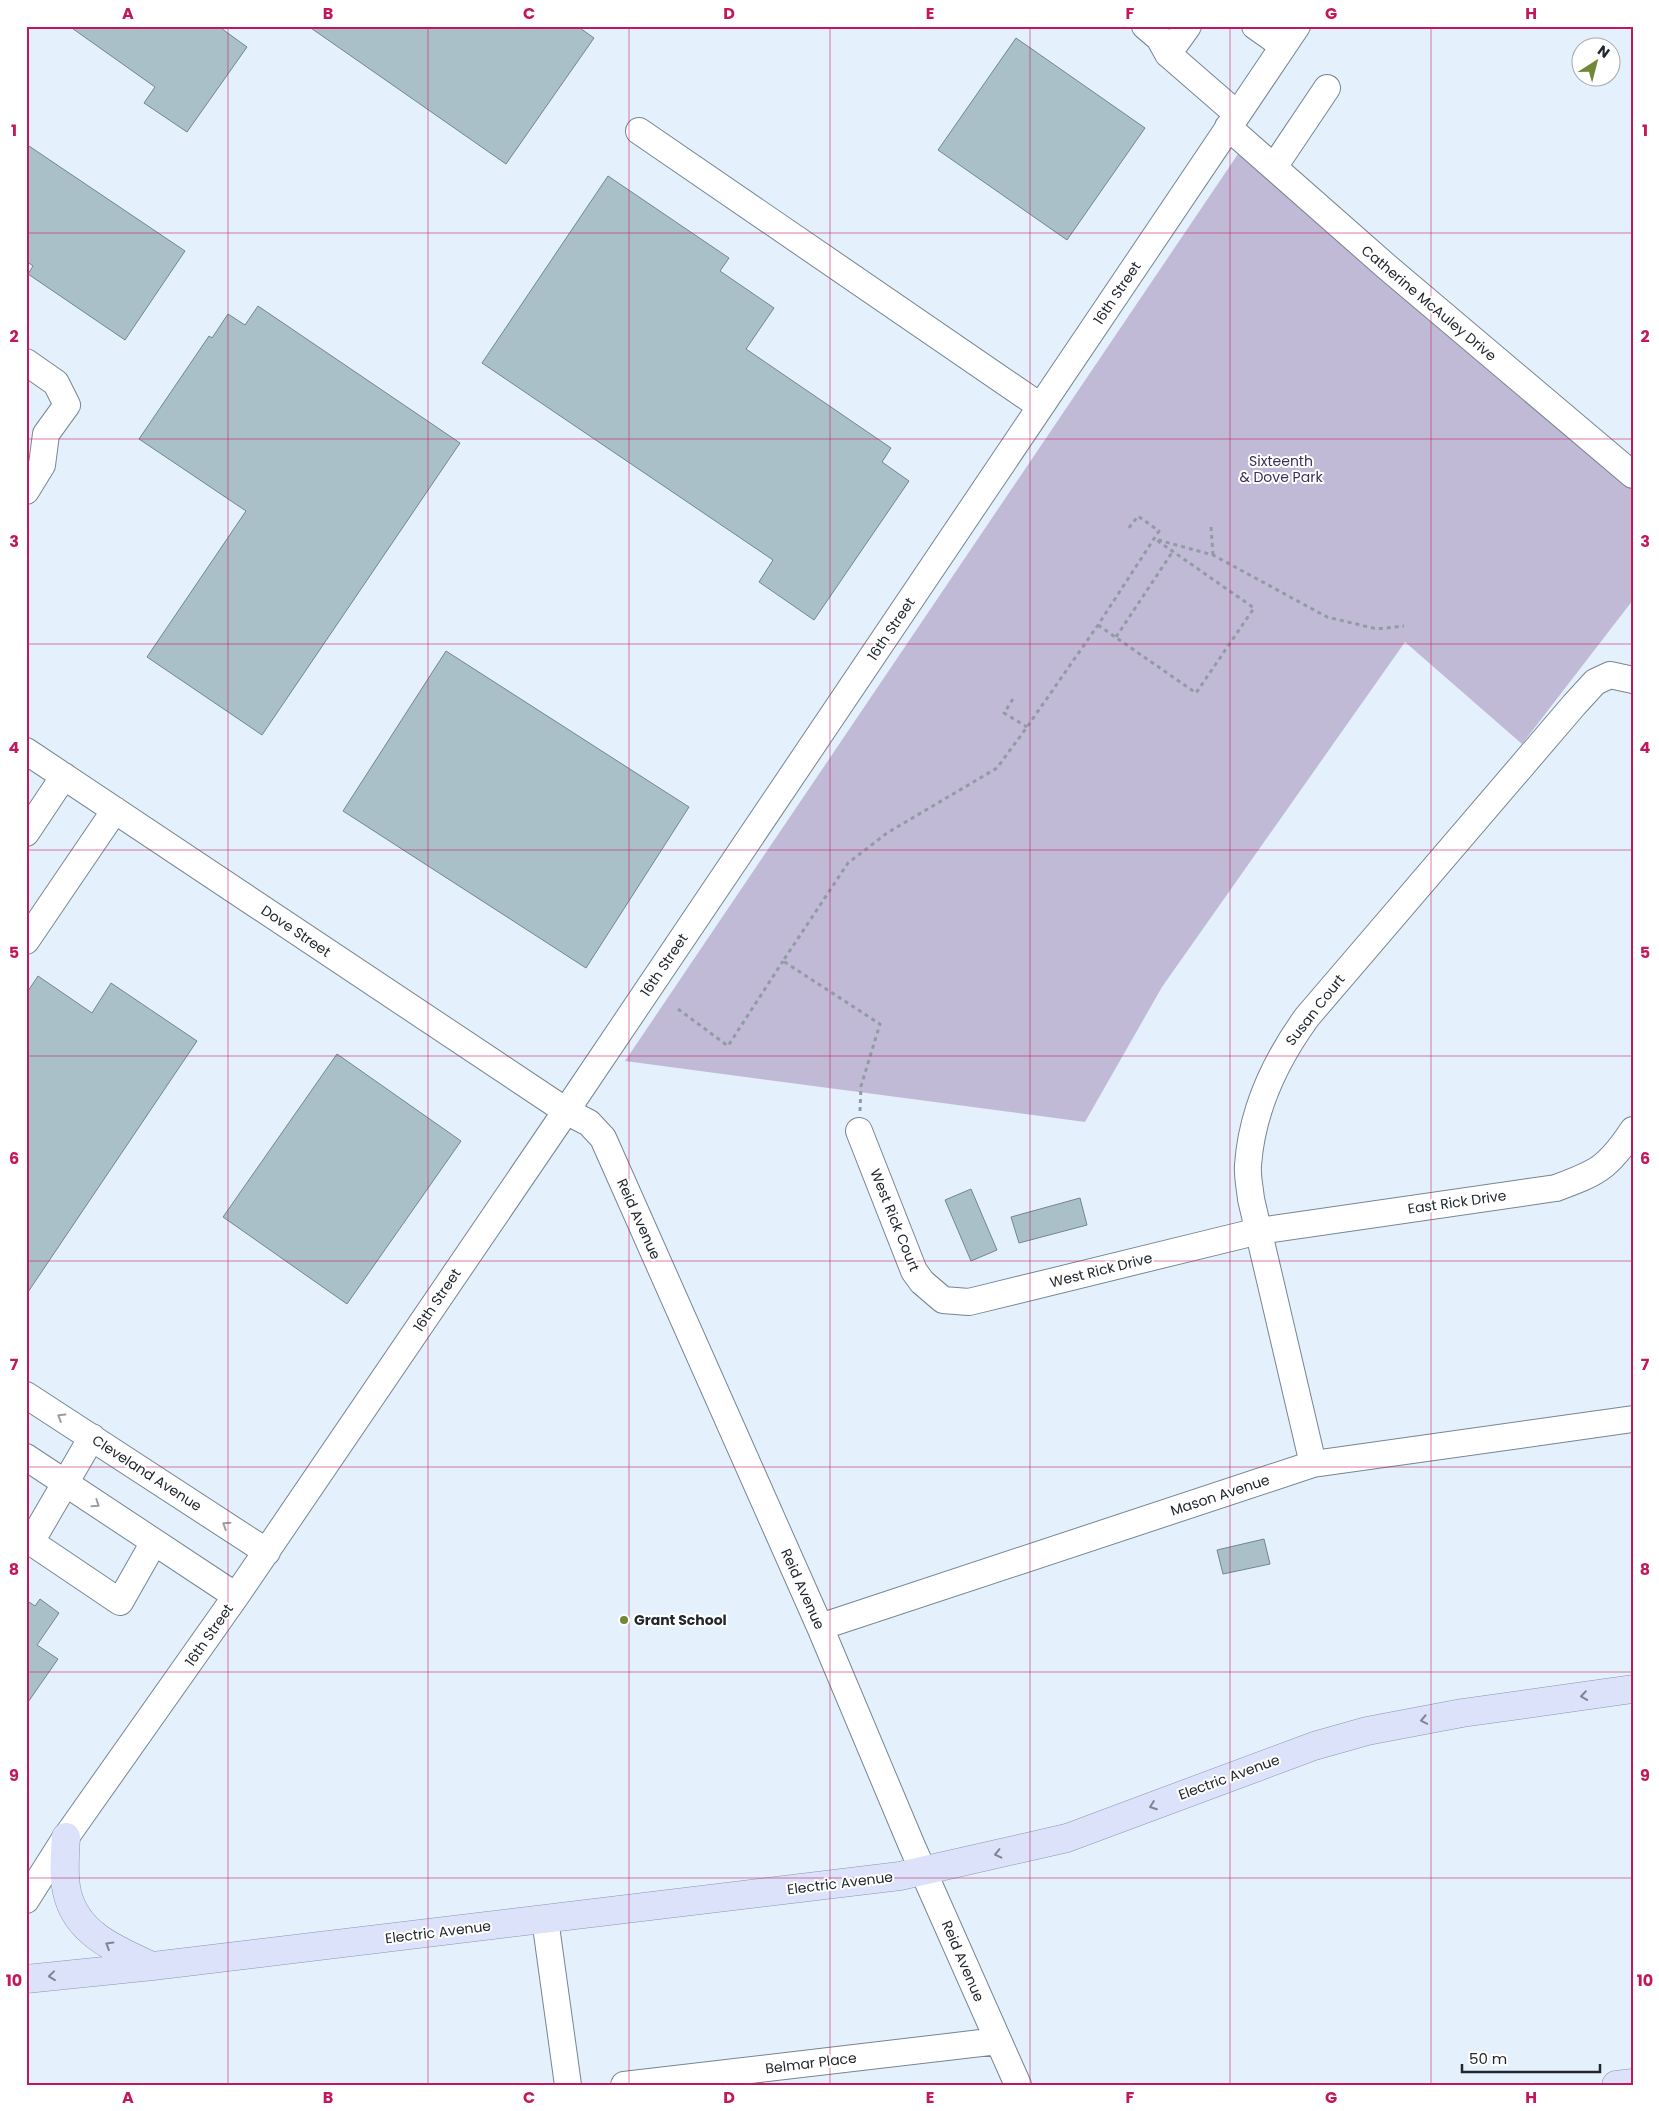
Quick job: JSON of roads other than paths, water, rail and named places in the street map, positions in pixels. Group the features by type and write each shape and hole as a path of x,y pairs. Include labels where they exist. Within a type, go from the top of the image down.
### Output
{"main road":[{"name":"Electric Avenue","path":"26,1979 153,1966 900,1876 1066,1838 1314,1746 1367,1731 1462,1713 1633,1689"},
{"path":"66,1838 67,1893 78,1918 108,1946 153,1966"},
{"path":"1616,2085 1633,2083"}],"street":[{"name":"Catherine McAuley Drive","path":"1145,26 1159,38 1168,54 1233,120 1274,167 1387,268 1633,476"},
{"path":"1168,54 1188,26"},
{"path":"1255,26 1290,36"},
{"name":"16th Street","path":"26,1900 66,1838 267,1552 566,1112 1290,36"},
{"path":"1274,167 1327,88"},
{"path":"639,131 1040,406"},
{"path":"26,362 56,383 67,404 35,447 42,466 26,491"},
{"name":"Susan Court","path":"1313,1464 1251,1199 1248,1167 1251,1137 1260,1104 1286,1046 1307,1017 1595,682 1621,677"},
{"name":"Dove Street","path":"26,751 566,1112"},
{"path":"26,833 64,776"},
{"path":"26,941 114,810"},
{"name":"Reid Avenue","path":"566,1112 589,1122 603,1138 820,1627 912,1846 1018,2085"},
{"name":"East Rick Drive","path":"1259,1230 1556,1188 1588,1176 1606,1165 1633,1130"},
{"name":"West Rick Court","path":"859,1132 914,1271 922,1282 943,1300"},
{"name":"West Rick Drive","path":"943,1300 969,1302 1259,1230"},
{"name":"Cleveland Avenue","path":"26,1395 267,1552"},
{"name":"Mason Avenue","path":"820,1627 1313,1464 1633,1419"},
{"path":"92,1437 64,1482 31,1542 120,1602 154,1542"},
{"path":"26,1457 236,1596"},
{"path":"545,1919 568,2085"},
{"name":"Belmar Place","path":"624,2085 998,2041"}],"place":[{"name":"Grant School","path":"624,1620"}],"park label":[{"name":"Sixteenth & Dove Park","path":"1281,470"}]}
